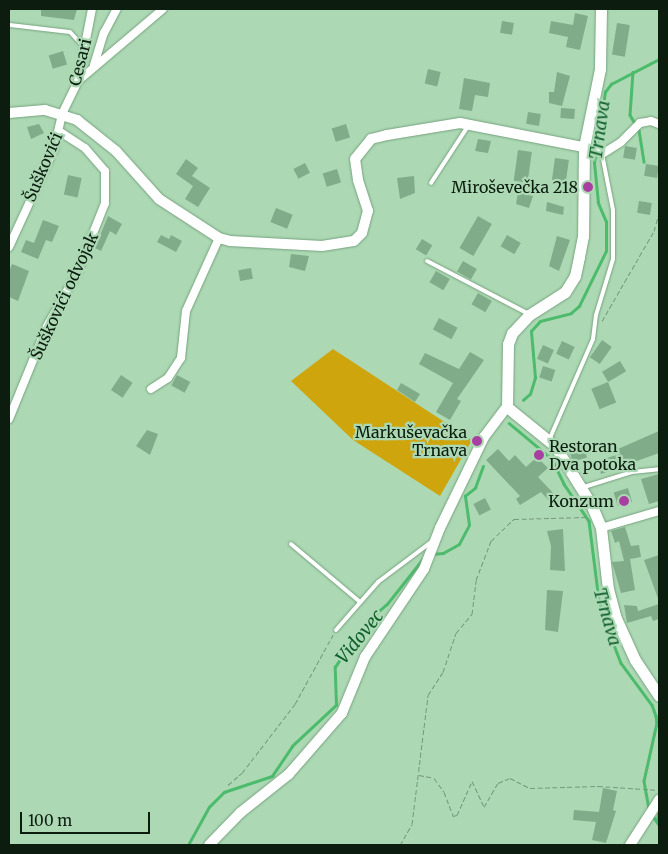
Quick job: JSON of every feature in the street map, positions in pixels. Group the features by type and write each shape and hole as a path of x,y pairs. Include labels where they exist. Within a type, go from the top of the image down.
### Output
{"main road":[{"path":"601,9 601,59 588,148 583,236 575,276 565,292 517,324 508,344 508,407 549,440 568,463 582,488 601,528 608,589 615,616 635,660 659,696"}],"street":[{"name":"Cesari","path":"62,114 78,82 92,9"},
{"path":"94,67 104,33 117,9"},
{"path":"78,82 163,9"},
{"path":"9,113 45,110 77,120 116,151 159,199 219,238 322,246 354,241 362,233 368,211 355,169 360,150 371,139 386,135 469,124 588,148 601,153 621,142 638,125 647,121 659,124"},
{"name":"Šuškovići","path":"9,247 54,149 62,114"},
{"name":"Šuškovići odvojak","path":"9,419 47,326 78,272 104,203 105,171 85,148 59,131"},
{"path":"151,389 168,378 181,358 186,312 219,238"},
{"path":"209,845 240,813 289,774 333,726 342,713 364,657 434,547 484,437 508,407"},
{"path":"601,528 659,510"},
{"path":"630,845 654,809"}],"lane":[{"path":"10,25 70,32 84,47"},
{"path":"431,183 469,124"},
{"path":"549,440 593,339 596,315 613,259 613,210 601,153"},
{"path":"427,261 529,315"},
{"path":"582,488 632,472 659,469"},
{"path":"336,630 359,600 426,543 434,547"},
{"path":"291,544 359,600"}],"path":[{"path":"601,322 654,230 659,214"},
{"path":"400,845 412,824 428,695 443,672 456,633 472,614 476,580 491,541 514,519 585,517"},
{"path":"228,785 242,773 295,704 336,630"},
{"path":"418,775 434,778 444,792 453,816 457,815 472,781 484,807 498,783 510,778 530,788 648,786 659,790"}],"shaded area":[{"path":"333,349 472,440 440,496 353,440 291,381"}],"building":[{"path":"41,9 77,9 74,20 41,16"},
{"path":"575,13 588,16 580,50 566,47 568,37 549,33 551,21 573,25"},
{"path":"502,21 514,23 512,35 500,33"},
{"path":"617,23 630,25 625,57 612,55"},
{"path":"63,51 67,64 53,69 49,55"},
{"path":"428,69 441,72 437,87 425,84"},
{"path":"557,72 570,76 562,106 549,103 549,92 554,92"},
{"path":"464,78 490,83 488,97 475,95 472,111 459,109"},
{"path":"561,108 575,109 574,119 560,118"},
{"path":"528,112 541,114 539,126 526,124"},
{"path":"39,124 44,133 31,139 27,127"},
{"path":"346,124 350,137 336,142 332,128"},
{"path":"478,139 491,141 488,153 475,151"},
{"path":"625,146 637,148 635,160 623,158"},
{"path":"518,150 532,152 528,183 514,181"},
{"path":"555,158 569,160 566,182 552,180"},
{"path":"186,159 198,168 192,176 210,188 198,207 185,199 193,186 176,174"},
{"path":"305,163 310,173 298,179 293,169"},
{"path":"646,164 659,166 657,178 644,176"},
{"path":"337,169 341,182 327,187 323,173"},
{"path":"68,175 82,178 78,197 64,195"},
{"path":"414,176 415,193 400,199 397,178"},
{"path":"518,192 533,196 529,208 516,204"},
{"path":"639,201 652,203 650,215 637,213"},
{"path":"547,202 564,207 563,215 546,211"},
{"path":"276,208 293,215 287,229 270,222"},
{"path":"108,216 122,224 116,235 110,231 101,251 95,248"},
{"path":"478,216 492,224 473,256 460,248"},
{"path":"43,220 59,226 52,242 46,240 38,259 21,252 26,240 34,243"},
{"path":"161,235 169,239 171,235 182,241 176,252 157,242"},
{"path":"507,235 521,243 514,254 500,246"},
{"path":"557,236 570,240 559,271 549,266"},
{"path":"422,239 432,245 426,255 416,249"},
{"path":"291,254 309,256 305,271 289,267"},
{"path":"463,261 477,269 471,279 457,271"},
{"path":"12,264 29,271 18,301 9,297 9,272"},
{"path":"251,268 253,279 240,281 238,270"},
{"path":"436,271 450,279 443,290 430,282"},
{"path":"478,293 492,301 485,312 472,304"},
{"path":"439,318 458,328 451,339 433,329"},
{"path":"602,340 612,347 600,364 590,357"},
{"path":"562,341 575,347 569,360 556,354"},
{"path":"543,345 554,350 548,364 537,359"},
{"path":"470,352 484,360 457,399 461,401 450,420 436,412 453,383 419,364 425,353 459,369"},
{"path":"620,361 626,371 608,382 602,372"},
{"path":"543,366 555,370 552,381 539,377"},
{"path":"121,375 133,383 123,398 111,390"},
{"path":"177,375 190,382 185,393 171,386"},
{"path":"608,382 616,402 600,409 591,389"},
{"path":"401,383 420,394 415,402 397,390"},
{"path":"147,430 158,434 150,455 136,446"},
{"path":"659,431 659,453 601,474 597,461 620,454 618,449"},
{"path":"583,444 587,457 573,462 569,448"},
{"path":"498,449 509,461 515,455 526,467 537,457 548,468 538,477 556,496 550,502 541,492 520,505 516,499 520,496 486,460"},
{"path":"659,474 659,501 649,504 641,479"},
{"path":"628,488 632,501 618,506 614,492"},
{"path":"485,498 491,510 479,515 473,504"},
{"path":"625,527 631,546 639,545 641,557 630,559 635,590 621,593 612,562 624,561 619,541 615,543 611,531"},
{"path":"563,529 565,571 550,570 551,546 547,531"},
{"path":"659,555 659,601 644,560"},
{"path":"547,590 563,591 558,632 545,630"},
{"path":"659,604 659,619 653,621 651,616 627,623 624,605 637,606 638,611"},
{"path":"603,788 617,791 613,810 616,811 606,843 592,840 596,822 573,820 574,810 599,812"}],"waterway":[{"name":"Trnava","path":"523,400 530,394 535,378 531,331 540,321 571,313 579,306 606,251 606,222 598,203 594,163 605,92 611,84 659,59"},
{"path":"633,72 630,115 639,130 644,162"},
{"name":"Trnava","path":"509,423 552,459 564,484 589,521 599,600 611,637 621,663 652,705 656,716 657,723 644,781 649,809"},
{"name":"Vidovec","path":"432,554 443,553 459,544 469,525 465,496 475,488 483,466"},
{"name":"Vidovec","path":"188,845 209,807 224,792 272,776 292,746 336,705 335,667 344,653 358,643 373,616 387,604 425,556"},
{"path":"657,820 659,811"},
{"name":"Trnava","path":"653,816 659,825"}],"place":[{"name":"Miroševečka 218","path":"588,187"},
{"name":"Markuševačka Trnava","path":"477,441"},
{"name":"Restoran Dva potoka","path":"539,455"},
{"name":"Konzum","path":"624,501"}]}
